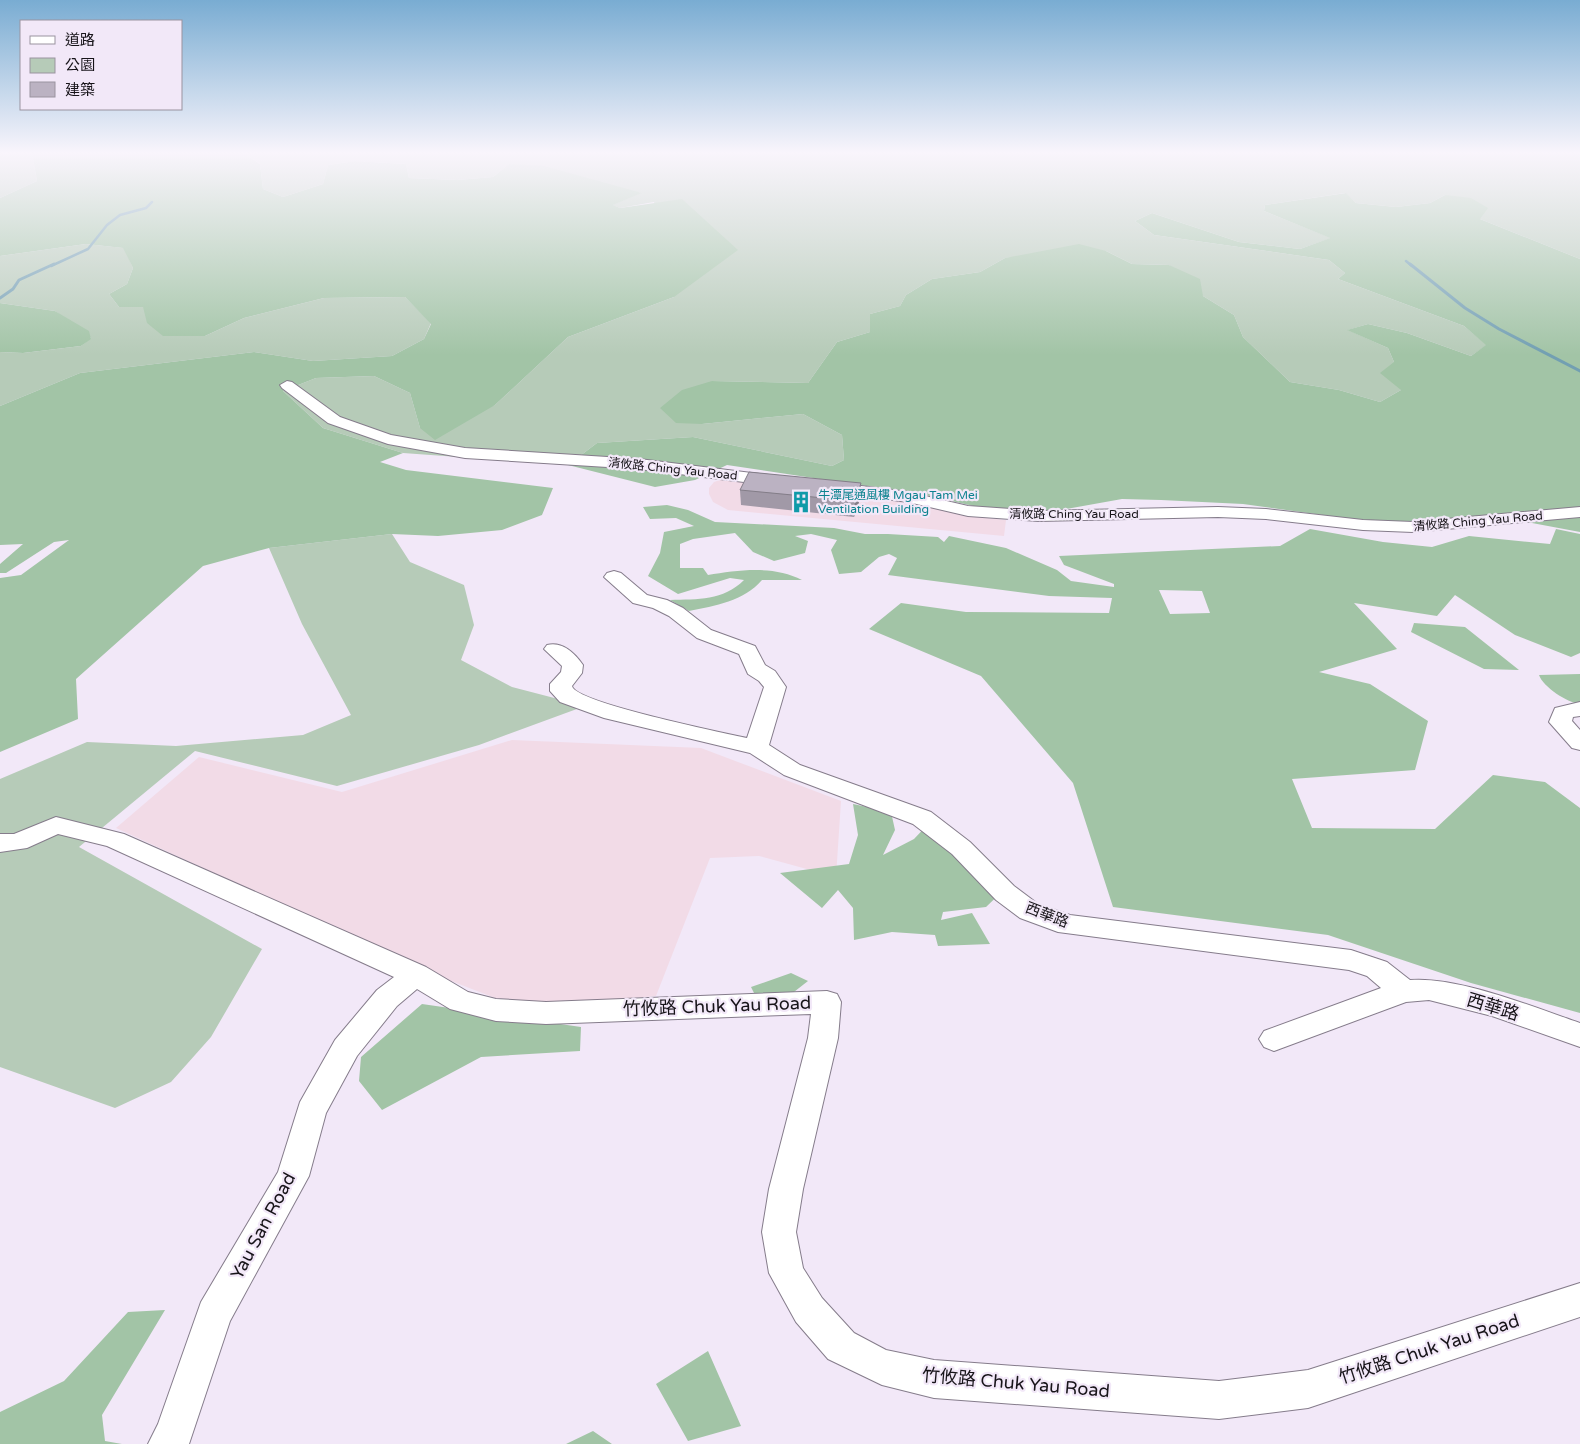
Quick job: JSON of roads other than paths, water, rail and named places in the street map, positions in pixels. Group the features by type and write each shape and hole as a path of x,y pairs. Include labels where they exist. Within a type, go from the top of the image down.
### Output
{"street":[{"name":"清攸路 Ching Yau Road","path":"287,386 334,420 388,439 465,453 639,464 791,483"},
{"name":"清攸路 Ching Yau Road","path":"810,485 908,497 968,511 1039,516 1218,512 1274,515 1363,525 1413,527 1580,512"},
{"path":"614,577 640,599 660,604 676,612 704,634 721,642 735,644 748,650 756,668 767,676 775,687 758,741 758,748"},
{"name":"西華路","path":"554,650 573,664 572,675 561,684 561,691 568,697 612,713 758,748 792,770 922,818 961,848 1005,894 1029,911 1068,925 1351,960 1377,969 1404,991"},
{"path":"1580,710 1563,713 1560,722 1580,743"},
{"path":"0,844 18,842 56,825 115,840 416,975"},
{"name":"竹攸路 Chuk Yau Road","path":"416,975 460,1001 496,1010 546,1013 827,1002 823,1038 786,1190 779,1232 786,1273 809,1310 841,1346 882,1367 934,1379 1219,1400 1308,1389 1580,1300"},
{"name":"Yau San Road","path":"167,1444 173,1434 214,1314 293,1176 311,1111 346,1048 387,998 416,975"},
{"name":"西華路","path":"1274,1039 1404,991 1429,989 1495,1006 1580,1035"}],"waterway":[{"path":"51,266 88,249 113,220"},
{"path":"1406,261 1412,266"},
{"path":"0,298 13,289 19,280 54,264"},
{"path":"1410,264 1465,308 1499,329 1580,371"}],"place":[{"name":"牛潭尾通風樓 Mgau Tam Mei Ventilation Building","path":"801,502"}]}
